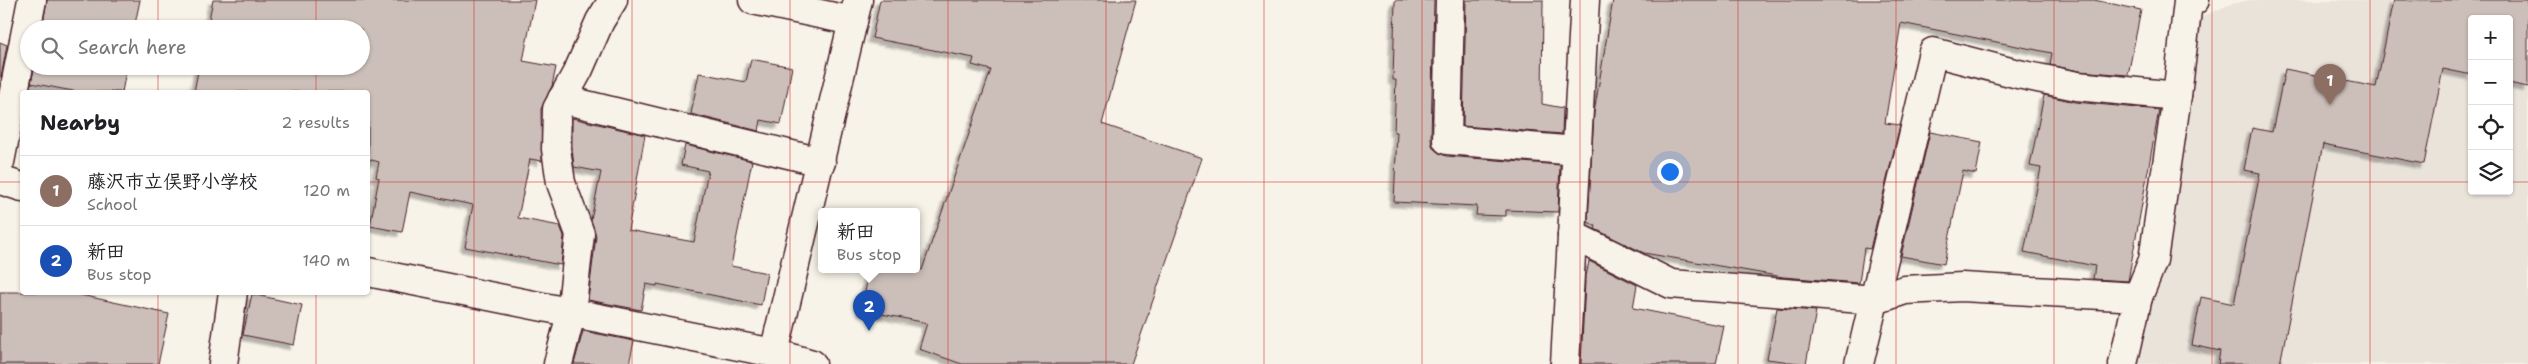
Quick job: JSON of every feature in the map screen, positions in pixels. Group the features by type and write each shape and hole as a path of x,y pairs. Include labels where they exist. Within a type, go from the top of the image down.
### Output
{"street":[{"path":"28,20 32,0"},
{"path":"558,364 571,314 580,234 561,183 556,149 557,109 579,69 600,21 612,0"},
{"path":"753,0 856,11 774,353"},
{"path":"1450,0 1447,140 1577,151"},
{"path":"1565,364 1586,0"},
{"path":"2124,364 2138,297 2153,260 2177,96 2188,2 2195,0"},
{"path":"1859,364 1933,52 2018,74 2077,86 2177,96"},
{"path":"0,162 20,61"},
{"path":"562,99 821,162"},
{"path":"0,180 20,186"},
{"path":"1572,235 1671,284 1875,300 1905,290 1962,286 2138,297"},
{"path":"370,272 774,353 812,364"},
{"path":"223,364 233,295"}],"shaded area":[{"path":"2251,0 2528,0 2528,364 2131,364 2153,279 2166,267 2201,17 2231,4"}],"building":[{"path":"47,0 140,0 136,20 44,20"},
{"path":"213,0 535,0 523,61 556,67 552,86 541,109 542,161 530,159 518,218 560,226 564,236 561,265 465,247 473,205 410,192 402,232 370,226 379,178 376,177 379,162 370,160 370,90 194,90 197,75 370,75 370,20 209,20"},
{"path":"880,0 1136,0 1102,124 1202,158 1131,364 962,364 919,349 927,323 862,310 868,273 920,273 920,270 922,270 991,70 972,65 974,58 872,38"},
{"path":"1395,0 1434,0 1431,140 1433,148 1446,156 1560,165 1558,212 1506,210 1506,216 1476,215 1477,206 1394,202 1397,132 1394,132 1396,80 1393,80"},
{"path":"1466,0 1543,0 1542,104 1563,108 1562,134 1463,126"},
{"path":"1613,0 2094,0 2141,10 2128,75 2079,71 2050,65 2052,53 1901,23 1885,123 1900,125 1870,249 1864,248 1859,283 1783,277 1644,253 1595,229 1596,226 1588,222 1594,113"},
{"path":"2394,0 2528,0 2528,87 2513,84 2513,15 2468,15 2468,74 2443,69 2424,164 2323,144 2280,364 2218,364 2220,351 2192,345 2201,297 2234,304 2260,173 2244,170 2252,128 2272,132 2285,69 2376,87"},
{"path":"0,42 7,45 1,77 0,77"},
{"path":"751,59 792,67 781,124 761,120 759,131 691,114 699,73 746,82"},
{"path":"33,75 125,75 122,90 68,90 31,83"},
{"path":"2044,95 2075,102 2159,110 2128,281 2093,279 2095,266 2024,252 2041,168 2030,166"},
{"path":"572,118 645,135 628,230 694,242 708,171 681,165 685,145 752,161 731,266 767,273 761,305 657,284 657,286 646,284 641,310 588,300 596,236 591,220 601,172 574,167"},
{"path":"1930,132 1982,142 1976,174 1963,171 1944,264 1901,256"},
{"path":"1589,261 1637,285 1633,308 1724,326 1716,364 1581,364 1585,282"},
{"path":"0,292 20,292 20,295 81,295 169,314 158,364 0,364"},
{"path":"252,295 302,305 294,345 243,335"},
{"path":"1777,308 1816,311 1806,364 1767,359"},
{"path":"583,331 634,341 629,364 574,364"}],"place":[{"name":"藤沢市立俣野小学校","path":"2330,105"},
{"name":"新田","path":"869,331"}]}
